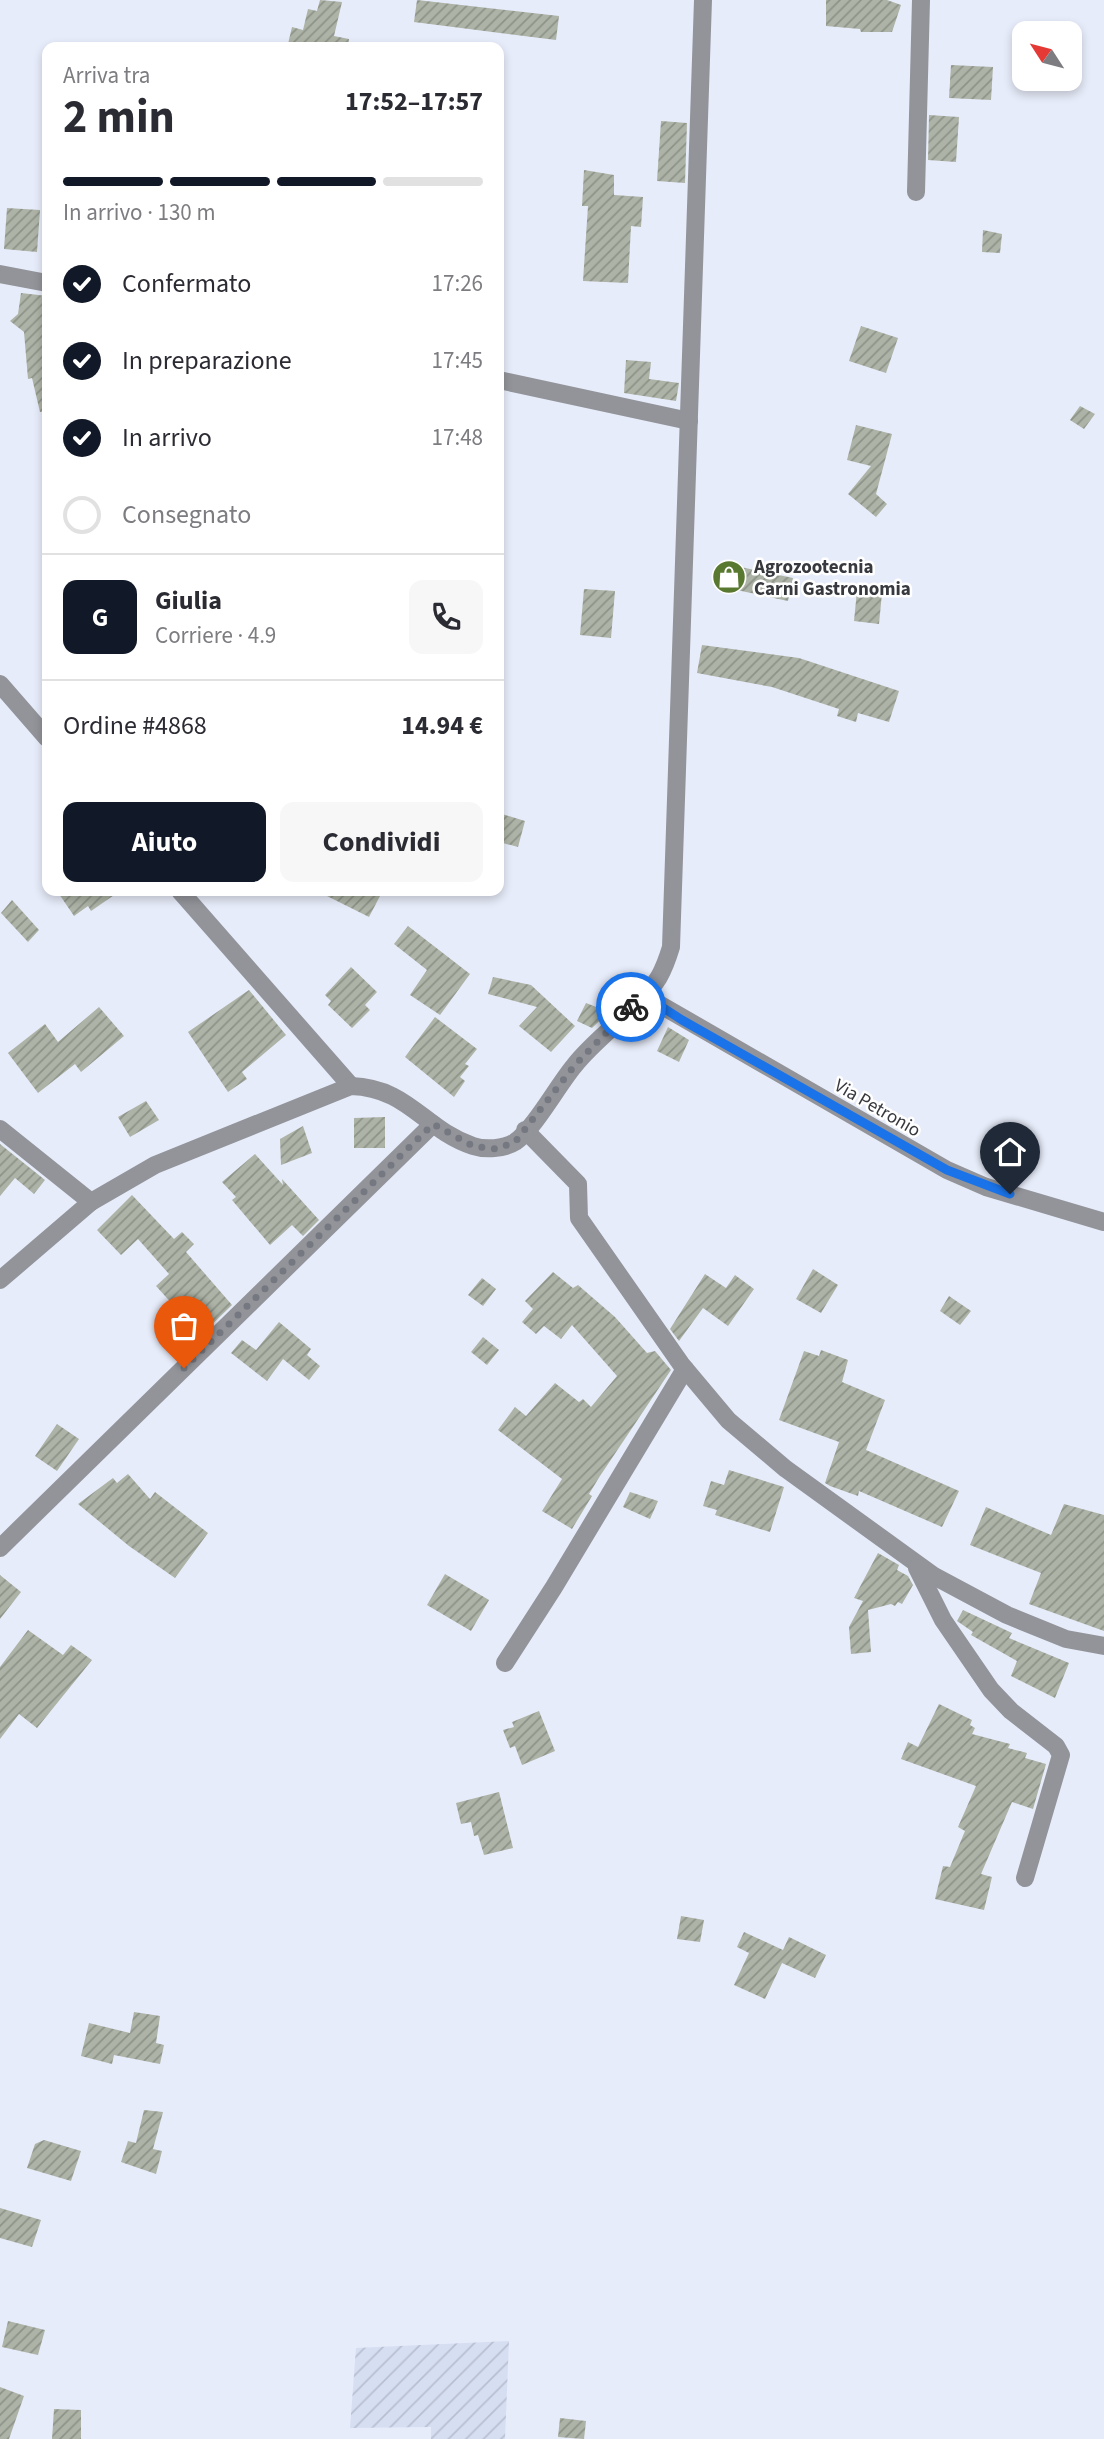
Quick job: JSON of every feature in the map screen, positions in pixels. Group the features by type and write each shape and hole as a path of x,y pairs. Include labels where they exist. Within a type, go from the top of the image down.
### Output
{"street":[{"path":"0,1280 91,1202 155,1165 351,1086 375,1087 390,1092 433,1124 473,1146 496,1149 515,1142 575,1065 645,996 660,975 671,947 703,0"},
{"path":"916,192 922,0"},
{"path":"0,274 42,282"},
{"path":"504,381 689,421"},
{"path":"0,684 42,732"},
{"path":"184,896 351,1086"},
{"name":"Via Petronio","path":"645,996 682,1020 947,1170 986,1187 1104,1223"},
{"path":"0,1548 433,1124"},
{"path":"0,1129 91,1202"},
{"path":"525,1130 578,1184 579,1218 685,1369 728,1420 786,1469 911,1560 1007,1615 1066,1639 1104,1646"},
{"path":"505,1663 554,1587 685,1369"},
{"path":"911,1560 928,1584 943,1620 991,1690 1011,1711 1056,1746 1062,1755 1025,1878"}],"shaded area":[{"path":"509,2341 505,2439 431,2439 431,2427 350,2428 356,2348"}],"building":[{"path":"320,0 342,2 334,36 349,39 349,42 288,42 292,27 303,30 308,9 317,11"},
{"path":"417,0 559,16 556,40 414,22"},
{"path":"826,0 887,0 901,5 892,32 861,32 860,29 826,26"},
{"path":"951,65 993,67 991,100 949,98"},
{"path":"929,115 959,117 956,162 928,160"},
{"path":"661,121 687,123 685,183 657,181"},
{"path":"584,170 614,175 614,195 643,197 641,227 631,226 628,283 583,281 588,206 582,206"},
{"path":"7,208 40,210 37,252 4,249"},
{"path":"983,230 1002,234 1000,253 982,252"},
{"path":"21,293 42,295 42,412 32,378 28,379 24,332 10,321 18,314"},
{"path":"861,326 898,338 886,373 849,361"},
{"path":"626,360 651,362 649,379 679,383 676,401 624,393"},
{"path":"1080,406 1095,414 1084,429 1070,420"},
{"path":"856,425 892,434 876,494 887,504 876,517 848,494 871,466 847,460"},
{"path":"736,566 793,578 788,601 732,589"},
{"path":"584,589 615,591 611,638 580,635"},
{"path":"857,591 882,593 879,624 854,621"},
{"path":"702,645 799,658 899,691 889,722 858,713 856,722 837,716 839,709 772,687 697,673"},
{"path":"504,815 525,821 518,847 504,843"},
{"path":"60,896 113,896 91,911 88,906 74,916"},
{"path":"327,896 380,896 369,917"},
{"path":"12,900 39,930 28,942 1,913"},
{"path":"408,926 470,974 440,1015 410,995 427,970 394,944"},
{"path":"351,967 377,992 365,1005 370,1010 352,1028 328,1005 331,1001 325,995"},
{"path":"493,977 531,985 575,1026 551,1052 519,1026 537,1007 488,994"},
{"path":"249,990 286,1035 242,1072 247,1079 228,1092 188,1032"},
{"path":"586,1003 609,1012 592,1028 577,1021"},
{"path":"99,1007 124,1036 81,1072 75,1064 38,1093 8,1053 45,1024 58,1042"},
{"path":"435,1017 477,1049 465,1064 469,1066 460,1077 465,1081 454,1097 405,1057"},
{"path":"668,1027 689,1040 679,1062 657,1051"},
{"path":"146,1101 159,1120 130,1137 118,1117"},
{"path":"385,1117 385,1148 354,1148 354,1118"},
{"path":"303,1126 312,1153 281,1165 280,1139"},
{"path":"0,1144 45,1180 34,1194 15,1178 0,1196"},
{"path":"255,1154 319,1220 303,1236 292,1225 270,1245 232,1200 236,1197 222,1182"},
{"path":"132,1195 174,1239 182,1232 194,1244 186,1252 232,1305 199,1337 187,1332 179,1323 185,1318 156,1286 169,1274 138,1239 121,1255 97,1230"},
{"path":"813,1269 838,1285 821,1313 796,1299"},
{"path":"553,1272 573,1288 578,1285 615,1317 647,1353 655,1351 671,1370 600,1476 589,1494 592,1496 572,1529 542,1511 562,1479 498,1430 515,1407 526,1416 555,1383 579,1402 583,1399 591,1407 617,1376 572,1325 561,1339 544,1326 536,1334 522,1322 533,1309 525,1301"},
{"path":"705,1274 726,1288 735,1275 754,1289 728,1326 703,1308 679,1341 670,1329"},
{"path":"482,1278 496,1289 483,1306 468,1295"},
{"path":"949,1296 971,1311 960,1325 940,1311"},
{"path":"279,1322 311,1349 307,1355 320,1366 309,1380 283,1359 267,1381 231,1353 242,1340 256,1350"},
{"path":"483,1337 499,1350 487,1365 471,1352"},
{"path":"821,1350 848,1360 842,1382 885,1400 866,1450 959,1491 942,1527 859,1491 858,1496 825,1483 839,1442 779,1420 804,1351 819,1356"},
{"path":"57,1424 79,1439 57,1471 35,1456"},
{"path":"729,1470 784,1487 770,1532 715,1515 717,1510 703,1506 711,1481 724,1485"},
{"path":"128,1474 150,1499 155,1492 208,1533 175,1578 129,1546 78,1504 113,1478 117,1483"},
{"path":"630,1492 658,1501 650,1519 623,1507"},
{"path":"1064,1504 1104,1515 1104,1631 1029,1604 1041,1573 970,1545 986,1507 1051,1535"},
{"path":"878,1553 899,1565 897,1570 908,1576 913,1585 902,1604 898,1602 895,1606 891,1604 868,1610 871,1652 851,1654 849,1627 863,1601 854,1598"},
{"path":"445,1574 489,1600 471,1631 427,1605"},
{"path":"0,1575 21,1592 0,1619"},
{"path":"963,1610 1012,1633 1009,1638 1069,1663 1055,1698 1011,1676 1017,1661 971,1635 973,1632 957,1621"},
{"path":"28,1630 63,1655 71,1645 92,1660 37,1728 19,1714 0,1739 0,1667"},
{"path":"939,1704 972,1720 970,1725 975,1728 972,1734 1010,1744 1008,1748 1027,1753 1025,1758 1046,1764 1033,1809 1012,1802 981,1874 992,1877 984,1910 935,1899 943,1866 950,1867 965,1831 958,1827 976,1786 901,1759 908,1742 918,1747"},
{"path":"539,1711 555,1751 522,1765 515,1746 510,1748 503,1730 514,1727 512,1722"},
{"path":"499,1792 513,1848 484,1855 478,1835 474,1836 471,1822 461,1824 456,1803"},
{"path":"681,1916 704,1920 700,1942 677,1939"},
{"path":"744,1932 783,1950 789,1937 826,1955 815,1978 782,1963 765,1999 734,1985 749,1953 737,1947"},
{"path":"134,2012 160,2016 156,2043 164,2045 160,2064 114,2055 112,2064 81,2056 89,2023 130,2033"},
{"path":"144,2110 163,2112 153,2149 162,2151 156,2174 121,2162 128,2141 136,2143"},
{"path":"44,2140 81,2151 71,2181 27,2168 35,2144"},
{"path":"0,2208 41,2220 32,2247 0,2238"},
{"path":"8,2321 45,2330 38,2355 2,2347"},
{"path":"0,2387 24,2396 9,2439 0,2439"},
{"path":"54,2409 81,2410 81,2439 52,2439"},
{"path":"560,2418 586,2421 584,2439 558,2437"}],"way so far":[{"path":"184,1368 433,1124 473,1146 496,1149 515,1142 575,1065 631,1007"}],"place":[{"name":"Agrozootecnia Carni Gastronomia","path":"729,577"}],"route":[{"path":"631,1007 645,996 682,1020 947,1170 1010,1194"}]}
